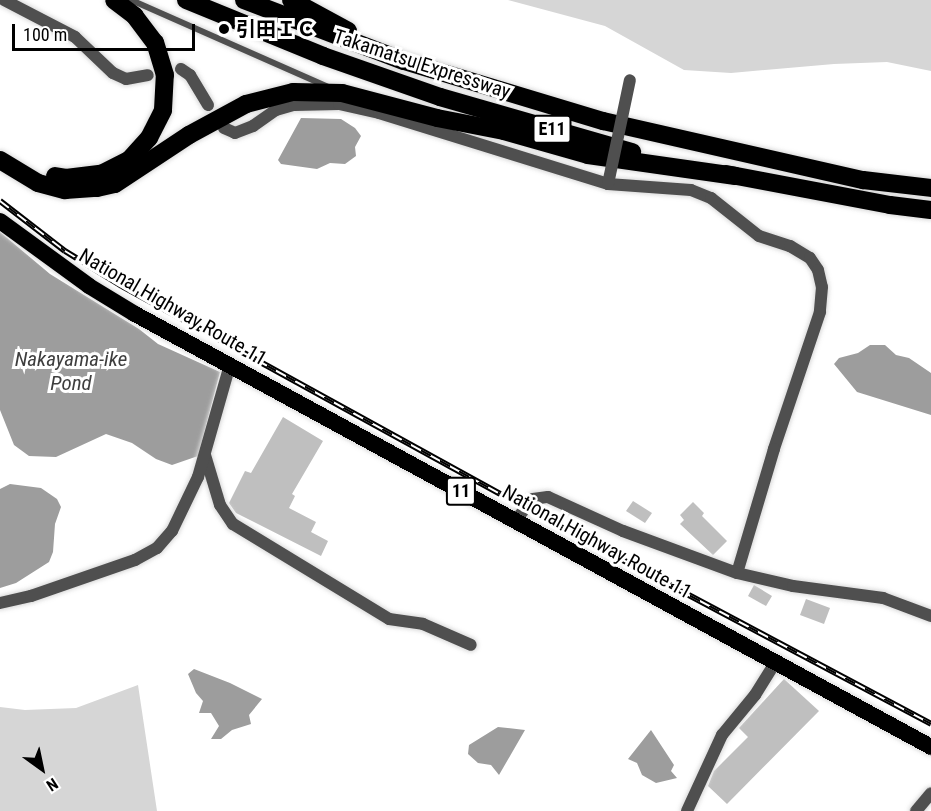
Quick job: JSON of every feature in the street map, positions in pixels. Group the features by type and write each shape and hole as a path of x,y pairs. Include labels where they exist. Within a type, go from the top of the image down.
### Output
{"highway":[{"path":"0,144 13,157 41,173 66,178 101,174 120,165 129,160 149,138 163,110 165,75 155,43 135,16 114,0"},
{"name":"Takamatsu Expressway","path":"186,0 323,56 440,97 667,162 890,205 931,210"},
{"name":"Takamatsu Expressway","path":"244,0 404,61 603,122 863,180 931,188"},
{"path":"291,0 404,61"},
{"path":"0,159 38,183 65,190 97,188 115,184 189,135 246,104 292,93 342,93 437,118 504,131 588,155 736,176"},
{"name":"National Highway Route 11","path":"0,221 89,286 931,747"}],"street":[{"path":"4,0 75,37 113,73 126,79 148,75"},
{"path":"181,69 190,75 208,105"},
{"path":"608,184 630,80"},
{"path":"224,128 235,134 253,126 276,110 294,105 339,104 379,112 608,184 691,190 711,198 759,236 790,246 810,258 818,270 822,287 820,312 774,449 737,573"},
{"path":"0,603 31,596 135,560 157,548 172,531 188,501 205,455 230,365"},
{"path":"205,455 220,505 233,524 389,619 423,624 471,645"},
{"path":"515,521 533,499 548,497 623,531 737,573 793,586 883,598 931,616"},
{"path":"687,811 722,735 755,695 776,662"},
{"path":"916,811 931,793"}],"lane":[{"path":"130,0 342,93"}],"shaded area":[{"path":"508,0 931,0 931,71 887,62 731,73 684,70 605,26"},
{"path":"138,685 157,811 0,811 0,707 25,710 76,708"}],"water":[{"path":"301,118 341,119 355,128 361,136 355,147 356,156 345,164 330,163 317,169 281,164 278,160"},
{"name":"Nakayama-ike Pond","path":"0,232 50,274 139,329 158,344 220,372 198,456 172,465 156,459 132,443 106,434 56,457 29,456 14,445 0,410"},
{"path":"870,345 885,345 896,355 909,358 931,373 931,415 857,392 834,364 839,358 858,353"},
{"path":"10,484 41,488 57,499 61,507 55,524 53,552 49,562 16,583 0,588 0,489"},
{"path":"194,669 262,699 249,715 251,724 232,730 221,739 211,739 219,726 211,713 199,713 203,701 196,693 188,674"},
{"path":"498,727 525,730 499,775 491,765 478,763 468,754 469,745"},
{"path":"651,730 674,765 671,771 677,778 656,783 642,775 637,763 628,759"}],"building":[{"path":"283,417 323,441 292,494 295,496 289,508 316,522 311,532 328,541 321,556 236,513 229,503 245,471 251,473"},
{"path":"633,501 652,513 645,523 626,511"},
{"path":"693,502 704,513 702,516 727,541 713,555 680,524 684,520 680,515"},
{"path":"754,585 772,596 766,606 748,596"},
{"path":"806,599 830,608 824,624 800,615"},
{"path":"784,679 819,711 727,804 708,786 714,771 748,737 739,728"}],"railway":[{"path":"0,201 65,251 122,286 525,508 931,724"}],"place":[{"name":"引田ＩＣ","path":"224,29"}]}
